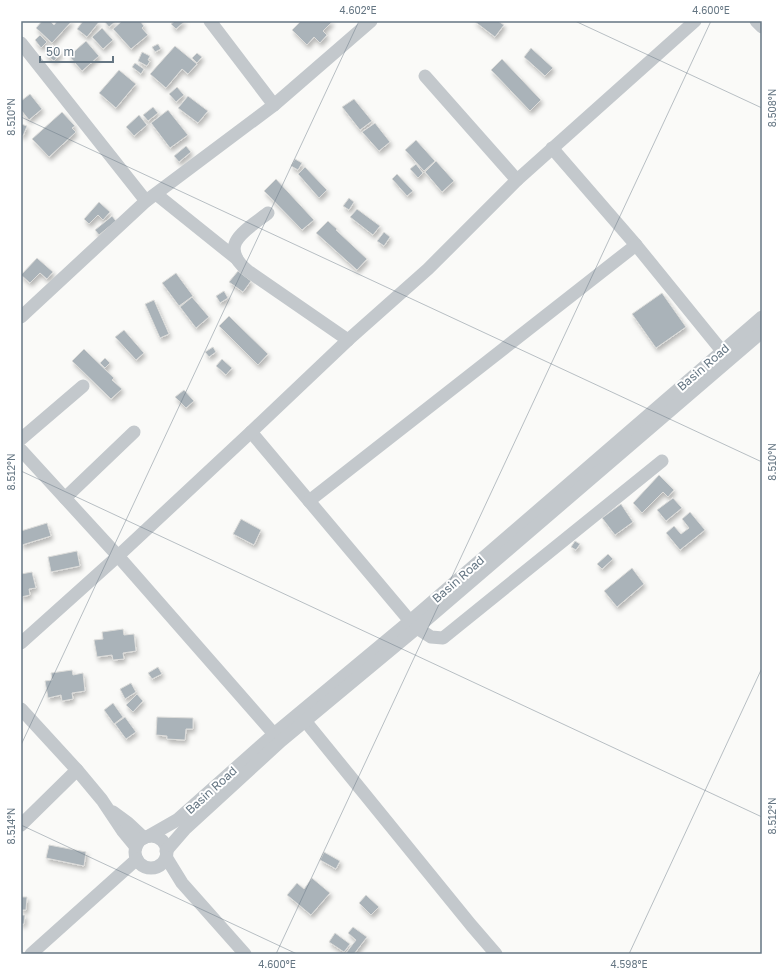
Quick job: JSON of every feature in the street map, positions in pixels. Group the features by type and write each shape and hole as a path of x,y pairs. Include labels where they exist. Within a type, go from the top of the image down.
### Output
{"street":[{"path":"210,21 274,105"},
{"path":"21,316 151,197 274,105 371,21"},
{"path":"21,643 118,556 348,340 428,269 517,180 695,21"},
{"path":"756,21 762,27"},
{"path":"21,43 151,197 237,259 248,271 348,340"},
{"path":"425,76 517,180"},
{"path":"552,148 636,245 722,351"},
{"path":"237,259 234,252 235,243 239,235 268,213"},
{"path":"309,501 636,245"},
{"name":"Basin Road","path":"531,523 722,351 762,317"},
{"name":"Basin Road","path":"166,854 185,829 281,741 306,722 413,624 531,523 762,332"},
{"path":"21,439 82,386"},
{"path":"65,498 134,432"},
{"path":"251,432 413,624 431,637 443,638 662,461"},
{"path":"21,450 118,556 274,734"},
{"name":"Basin Road","path":"31,954 141,845 177,820 274,734 413,624"},
{"path":"21,709 77,770 107,808 128,823 141,845 140,864 152,868 182,883"},
{"path":"306,722 496,954"},
{"path":"21,824 77,770"},
{"path":"141,845 156,837 161,840 165,845 166,854 182,883 245,954"},
{"path":"152,868 163,863 166,854"}],"building":[{"path":"42,21 50,21 54,25 57,21 72,21 52,43 36,28"},
{"path":"83,21 99,22 87,37 77,29"},
{"path":"104,21 116,21 109,27"},
{"path":"122,21 140,21 144,26 142,28 148,35 131,49 113,29"},
{"path":"175,21 184,22 176,29 171,24"},
{"path":"301,21 332,22 323,31 327,35 320,43 314,37 307,45 292,30"},
{"path":"474,21 498,21 504,25 495,37"},
{"path":"102,28 113,40 103,49 92,37"},
{"path":"40,35 47,42 41,48 35,40"},
{"path":"86,41 99,56 82,71 69,56"},
{"path":"158,44 161,49 155,52 152,47"},
{"path":"52,45 61,53 54,61 45,54"},
{"path":"175,46 197,64 188,74 182,69 166,88 150,74"},
{"path":"531,48 553,68 545,76 524,57"},
{"path":"142,52 150,56 148,60 150,61 147,66 138,61"},
{"path":"197,53 202,57 197,63 192,58"},
{"path":"502,59 541,100 530,111 491,70"},
{"path":"135,63 144,69 141,74 132,67"},
{"path":"119,70 136,84 116,108 99,93"},
{"path":"177,87 184,95 176,102 169,94"},
{"path":"30,94 42,109 29,120 21,110 21,101"},
{"path":"188,96 208,111 198,123 178,108"},
{"path":"354,99 372,121 360,130 342,107"},
{"path":"153,107 158,113 148,121 143,115"},
{"path":"168,110 188,135 170,148 151,123"},
{"path":"62,112 75,126 72,128 76,132 49,157 32,139"},
{"path":"139,115 147,125 134,136 126,127"},
{"path":"375,123 390,142 379,151 362,132"},
{"path":"21,124 27,126 23,136 21,135"},
{"path":"416,140 435,161 424,171 405,150"},
{"path":"186,146 191,152 179,162 174,156"},
{"path":"295,159 302,163 298,170 291,166"},
{"path":"436,161 454,181 442,192 425,172"},
{"path":"416,164 423,173 418,178 410,169"},
{"path":"305,167 327,190 319,198 298,174"},
{"path":"397,174 413,191 407,196 392,179"},
{"path":"276,179 314,220 302,230 264,191"},
{"path":"349,198 354,202 349,210 343,206"},
{"path":"99,202 110,212 103,220 98,215 89,224 84,219"},
{"path":"357,209 380,226 373,235 350,217"},
{"path":"112,216 116,221 99,235 95,230"},
{"path":"328,221 367,259 357,270 316,233"},
{"path":"384,232 390,237 384,246 377,241"},
{"path":"37,258 53,272 47,279 40,273 30,283 21,275"},
{"path":"238,271 251,281 243,292 229,282"},
{"path":"176,273 193,296 179,306 162,283"},
{"path":"224,291 228,298 220,303 216,296"},
{"path":"662,293 686,327 656,348 632,314"},
{"path":"192,297 209,317 196,328 180,307"},
{"path":"154,300 169,334 160,338 145,304"},
{"path":"229,316 268,354 258,365 219,326"},
{"path":"124,330 144,353 136,360 115,337"},
{"path":"213,347 216,352 209,357 205,352"},
{"path":"84,349 114,378 112,380 122,389 111,399 72,361"},
{"path":"105,358 110,363 105,368 100,363"},
{"path":"222,359 232,368 226,375 216,366"},
{"path":"184,390 194,401 186,408 175,397"},
{"path":"659,475 674,490 668,497 663,492 642,513 633,503"},
{"path":"673,498 682,508 666,521 657,510"},
{"path":"621,504 633,522 615,535 602,518"},
{"path":"690,512 705,530 680,550 666,533 674,526 681,534 689,528 682,519"},
{"path":"241,519 261,530 254,545 233,534"},
{"path":"47,523 51,536 22,545 21,531"},
{"path":"575,541 580,544 576,550 571,547"},
{"path":"77,551 80,566 51,572 48,557"},
{"path":"608,554 613,559 602,569 597,564"},
{"path":"632,568 644,584 617,607 604,591"},
{"path":"32,572 36,588 29,589 30,595 21,597 21,574"},
{"path":"123,629 124,635 134,634 136,651 123,653 124,659 113,660 112,655 97,657 94,640 103,639 102,632"},
{"path":"158,667 162,674 152,679 148,673"},
{"path":"72,670 73,675 83,673 85,691 72,693 73,699 62,701 61,695 48,698 45,681 52,680 51,673"},
{"path":"131,683 136,692 125,699 120,689"},
{"path":"137,694 143,701 133,712 126,705"},
{"path":"113,703 123,717 114,724 104,710"},
{"path":"125,717 136,732 126,739 115,724"},
{"path":"157,717 193,718 193,729 186,729 185,740 167,739 167,736 156,735"},
{"path":"49,845 86,852 84,866 46,858"},
{"path":"324,852 340,861 336,869 320,860"},
{"path":"312,878 330,893 311,915 287,895 297,883 304,889"},
{"path":"366,895 379,907 371,915 359,903"},
{"path":"21,897 27,897 26,910 21,910"},
{"path":"21,915 25,915 24,924 21,924"},
{"path":"353,927 367,937 354,954 348,954 346,953 356,940 348,933"},
{"path":"335,933 350,944 344,952 329,942"}]}
